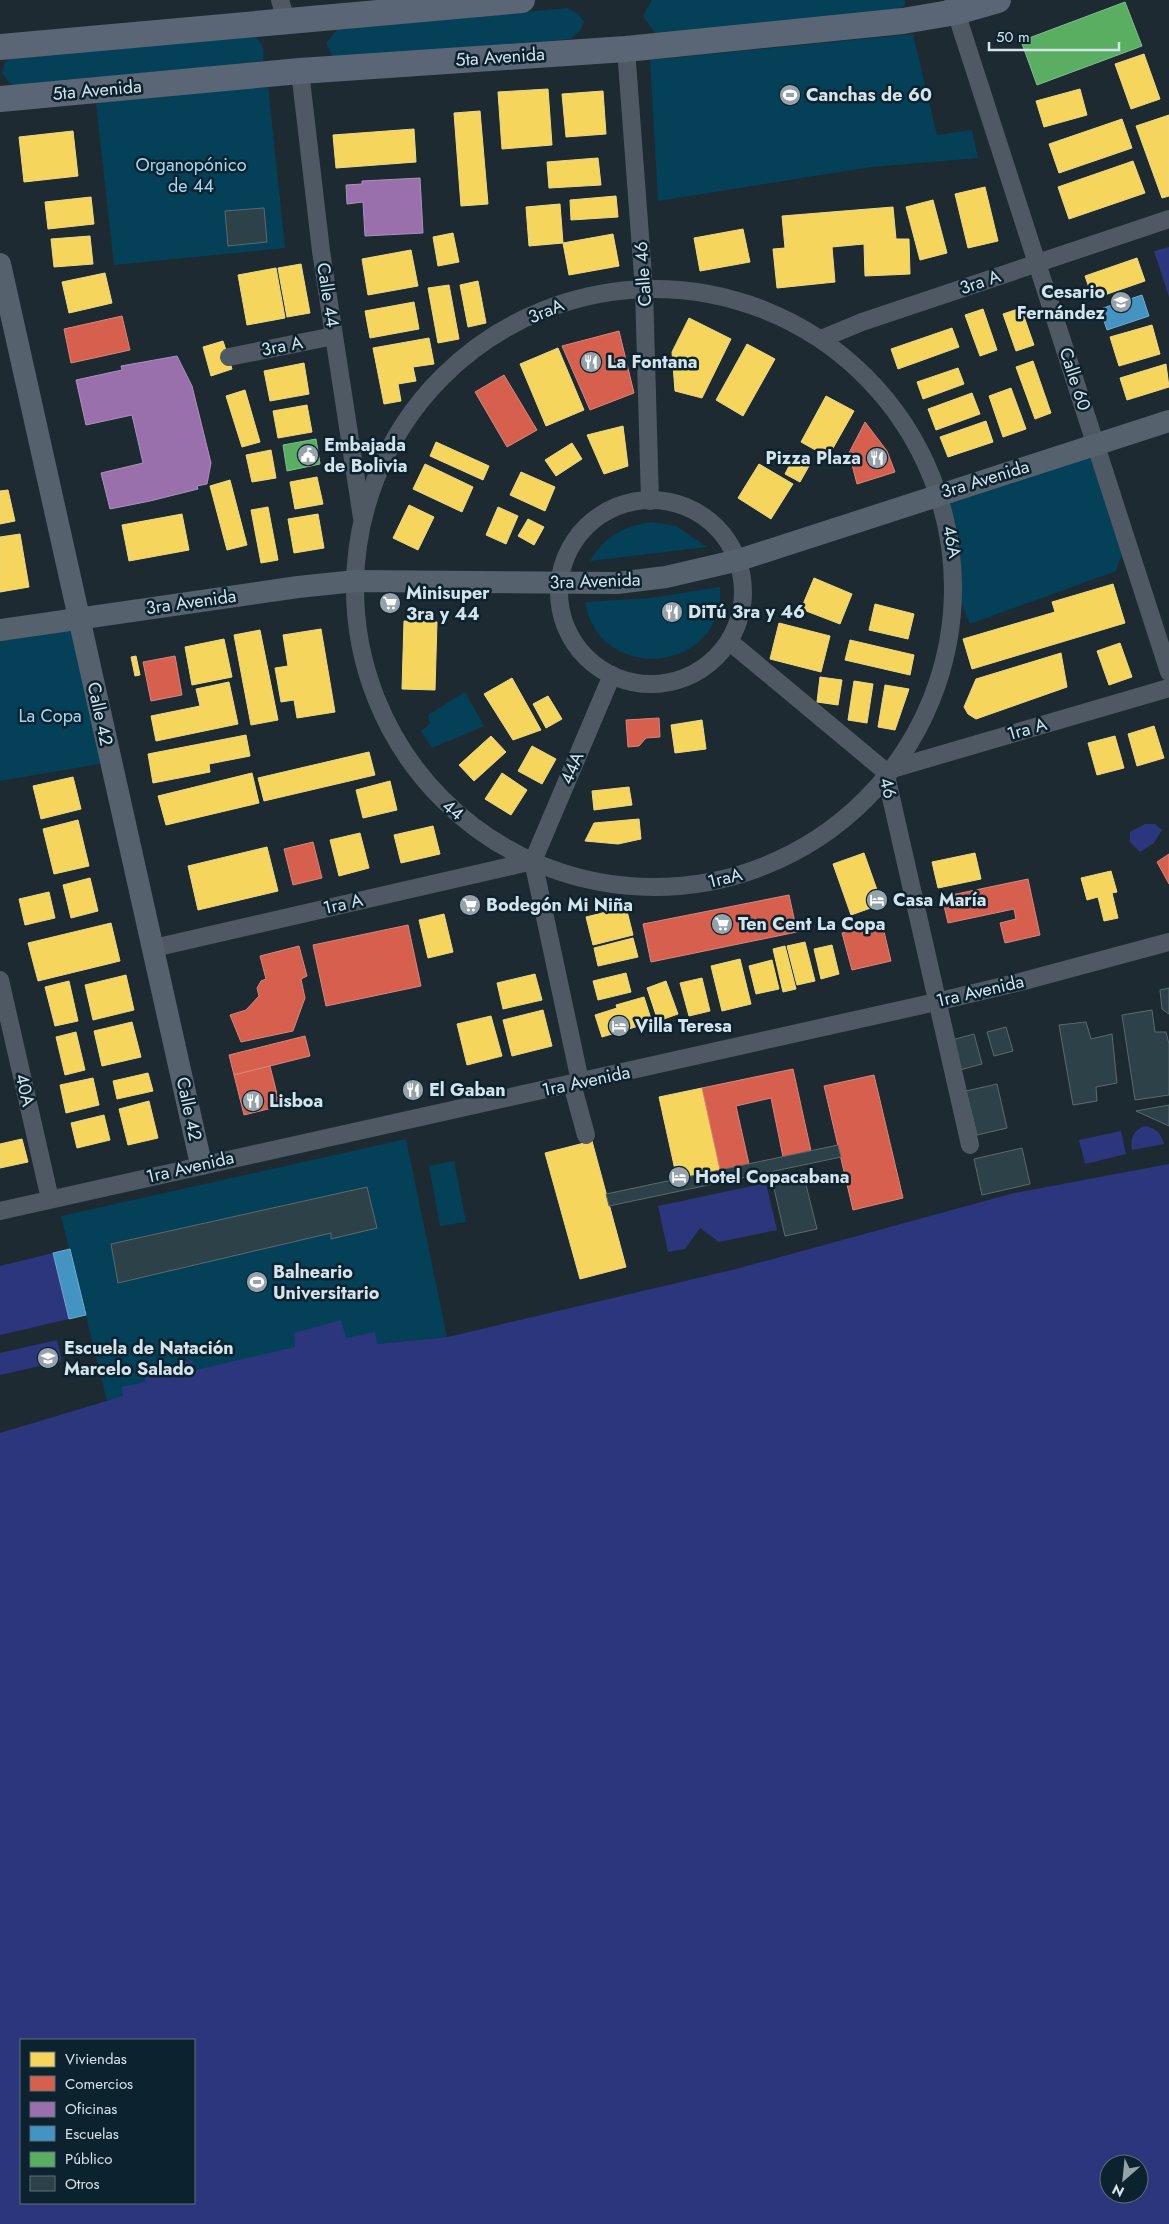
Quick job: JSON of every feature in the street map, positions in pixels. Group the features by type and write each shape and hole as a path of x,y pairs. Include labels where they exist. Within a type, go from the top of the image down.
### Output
{"highway":[{"path":"0,47 283,10 522,0"},
{"name":"5ta Avenida","path":"0,100 300,71 626,48 903,21 954,6 998,0"}],"main road":[{"name":"Calle 42","path":"0,264 201,1164"},
{"name":"3ra Avenida","path":"0,630 298,587 356,581 617,584 666,577 739,560 941,493 1169,421"}],"street":[{"name":"Calle 60","path":"954,6 1169,672"},
{"name":"Calle 46","path":"626,48 644,288 650,501"},
{"name":"Calle 44","path":"300,71 322,251 362,518"},
{"name":"3ra A","path":"821,339 862,322 1169,219"},
{"name":"3raA","path":"362,518 403,424 449,370 507,327 574,299 644,288 692,291 739,301 784,318 821,339"},
{"name":"3ra A","path":"229,356 334,336"},
{"name":"46A","path":"821,339 874,388 913,442 941,493 951,532 958,577 953,643 934,698 916,733 885,771"},
{"path":"650,501 681,505 704,516 721,532 739,560 744,597 740,620 730,642 696,674 674,682 650,685 627,681 612,675 586,657 571,637 562,614 560,584 563,565 573,543 589,524 609,510 632,502 650,501"},
{"name":"44","path":"362,518 356,581 359,639 373,696 399,749 436,795 481,833 533,861"},
{"name":"46","path":"730,642 885,771 970,1146"},
{"name":"44A","path":"533,861 612,675"},
{"name":"1ra A","path":"885,771 1169,688"},
{"name":"1raA","path":"533,861 608,885 687,887 763,868 832,829 885,771"},
{"path":"533,861 586,1135"},
{"name":"1ra A","path":"154,948 533,861"},
{"name":"1ra Avenida","path":"0,1211 201,1164 576,1083 936,1002 1020,982 1169,942"},
{"name":"40A","path":"0,980 50,1199"}],"green space":[{"path":"652,0 905,0 905,5 896,12 655,33 643,16"},
{"path":"567,8 578,14 584,22 579,32 570,39 341,60 332,55 326,43 338,29"},
{"path":"251,34 262,46 264,52 263,61 19,89 9,82 2,73 5,62 15,55"},
{"name":"Canchas de 60","path":"913,34 937,135 972,130 978,158 871,167 658,201 650,60"},
{"name":"Organopónico de 44","path":"268,85 285,248 114,265 96,103"},
{"path":"1096,445 1126,542 1116,571 970,624 958,594 956,560 941,493"},
{"path":"652,522 676,526 707,547 590,561 602,545 616,534 633,526"},
{"path":"720,587 716,616 703,637 684,652 660,658 635,657 613,647 595,629 585,602 651,598"},
{"name":"La Copa","path":"79,620 111,762 0,781 0,630"},
{"path":"465,692 484,726 432,748 421,731 430,724 428,715"},
{"name":"Balneario Universitario","path":"406,1139 447,1337 377,1344 107,1401 61,1216"},
{"path":"454,1161 466,1222 440,1226 429,1166"}],"shaded area":[{"path":"1169,247 1169,297 1154,251"},
{"path":"1145,824 1155,824 1162,830 1154,843 1140,852 1130,842 1130,832"},
{"path":"1144,1126 1157,1131 1164,1144 1132,1150 1131,1142 1133,1135"},
{"path":"1121,1131 1126,1154 1085,1164 1079,1140"},
{"path":"1169,1164 1169,2224 0,2224 0,1433 123,1396 122,1387 145,1382 145,1371 192,1360 196,1370 295,1347 294,1333 341,1320 346,1338 375,1332 377,1344 448,1337 736,1269 1014,1193"},
{"path":"766,1183 777,1230 719,1242 700,1228 685,1249 668,1252 658,1206"},
{"path":"53,1253 69,1319 0,1335 0,1266"},
{"path":"57,1340 62,1361 0,1375 0,1353"}],"building: Viviendas":[{"path":"1144,54 1160,99 1131,109 1115,64"},
{"path":"548,89 552,145 502,149 498,92"},
{"path":"1080,89 1087,115 1044,127 1036,101"},
{"path":"603,91 606,134 566,137 562,94"},
{"path":"480,111 488,204 461,206 454,113"},
{"path":"1169,115 1169,196 1162,198 1136,126"},
{"path":"1122,119 1132,148 1059,173 1049,144"},
{"path":"414,129 416,162 336,168 333,135"},
{"path":"73,131 78,176 24,182 19,137"},
{"path":"598,158 601,185 549,188 547,162"},
{"path":"1133,161 1145,193 1069,219 1058,187"},
{"path":"985,187 998,241 968,248 955,194"},
{"path":"616,196 618,217 571,220 570,200"},
{"path":"91,197 94,224 48,229 45,202"},
{"path":"933,200 947,253 920,260 906,207"},
{"path":"560,204 563,243 529,246 526,207"},
{"path":"893,207 896,239 909,239 910,274 865,276 864,244 832,247 835,282 777,288 773,249 785,248 782,216"},
{"path":"743,229 750,262 700,271 694,238"},
{"path":"453,233 459,262 438,266 433,237"},
{"path":"613,234 619,266 569,275 563,243"},
{"path":"90,236 93,264 54,267 51,239"},
{"path":"411,250 418,286 368,295 362,259"},
{"path":"1137,258 1145,281 1093,299 1085,276"},
{"path":"301,264 310,313 287,317 278,268"},
{"path":"276,268 285,318 247,325 238,275"},
{"path":"105,273 112,303 69,313 62,282"},
{"path":"478,281 486,323 468,327 460,285"},
{"path":"449,285 459,339 438,343 428,288"},
{"path":"414,302 419,329 370,338 365,311"},
{"path":"1021,308 1034,345 1016,351 1003,314"},
{"path":"983,309 997,350 980,356 965,315"},
{"path":"689,318 731,339 702,398 675,391 672,352"},
{"path":"1152,325 1160,354 1119,366 1110,337"},
{"path":"952,328 959,347 898,369 891,349"},
{"path":"429,338 434,364 413,367 416,381 398,384 401,401 384,404 373,348"},
{"path":"223,341 232,369 211,376 203,347"},
{"path":"747,344 775,359 743,416 716,400"},
{"path":"558,348 584,410 546,426 520,364"},
{"path":"1033,361 1051,413 1035,419 1016,367"},
{"path":"304,363 309,394 270,401 264,371"},
{"path":"1166,364 1169,387 1127,400 1120,378"},
{"path":"958,368 964,384 923,399 917,382"},
{"path":"1011,388 1026,429 1003,437 989,396"},
{"path":"245,390 260,442 242,447 226,396"},
{"path":"972,393 980,414 936,430 928,409"},
{"path":"826,396 854,411 828,457 801,442"},
{"path":"307,405 312,432 278,438 273,411"},
{"path":"986,421 993,442 948,457 940,437"},
{"path":"623,426 628,466 604,474 587,435"},
{"path":"436,442 489,466 483,480 430,456"},
{"path":"572,443 582,459 556,476 545,460"},
{"path":"271,450 276,478 252,482 246,455"},
{"path":"793,458 809,466 800,482 785,474"},
{"path":"425,464 473,487 462,512 413,489"},
{"path":"759,464 793,484 771,519 738,498"},
{"path":"521,472 555,487 545,511 510,495"},
{"path":"317,477 323,504 295,509 290,482"},
{"path":"230,480 247,545 227,550 210,486"},
{"path":"8,490 15,521 0,524 0,491"},
{"path":"409,505 434,517 418,550 393,538"},
{"path":"268,507 278,560 261,563 251,510"},
{"path":"498,507 518,516 506,544 486,535"},
{"path":"182,514 189,550 129,561 122,525"},
{"path":"318,514 324,548 294,553 288,519"},
{"path":"528,519 544,527 534,545 518,536"},
{"path":"20,534 29,587 0,592 0,537"},
{"path":"814,578 852,594 840,624 801,609"},
{"path":"1113,584 1125,623 972,669 963,639 1055,612 1052,602"},
{"path":"875,604 914,614 908,639 869,630"},
{"path":"404,621 437,622 435,690 402,689"},
{"path":"779,623 830,636 821,672 770,659"},
{"path":"321,629 335,712 297,718 294,700 281,702 275,668 288,666 283,635"},
{"path":"260,630 278,720 251,725 234,635"},
{"path":"224,639 232,677 192,685 185,647"},
{"path":"850,640 914,655 910,675 845,660"},
{"path":"1120,643 1132,677 1109,685 1097,651"},
{"path":"1061,653 1067,687 976,719 968,714 964,707 976,679"},
{"path":"136,656 140,675 135,676 131,657"},
{"path":"820,677 842,680 838,705 817,702"},
{"path":"512,678 541,730 513,740 484,694"},
{"path":"854,681 873,684 867,723 848,720"},
{"path":"229,682 238,724 156,741 151,716 200,706 196,689"},
{"path":"885,685 909,689 895,730 878,727"},
{"path":"548,696 562,719 546,728 533,704"},
{"path":"702,720 706,749 675,753 671,725"},
{"path":"1154,726 1164,758 1137,766 1128,734"},
{"path":"246,735 250,756 209,764 210,772 153,783 148,754"},
{"path":"491,736 506,752 474,781 459,765"},
{"path":"1115,736 1124,768 1097,775 1088,743"},
{"path":"532,746 556,759 542,784 518,771"},
{"path":"369,752 375,775 264,801 258,778"},
{"path":"252,773 259,803 166,825 158,796"},
{"path":"502,773 527,790 511,815 485,799"},
{"path":"73,777 81,809 41,819 33,786"},
{"path":"390,781 397,810 363,818 356,790"},
{"path":"629,787 632,805 594,810 592,791"},
{"path":"639,819 641,839 618,844 585,841 594,823"},
{"path":"78,820 89,866 54,874 43,829"},
{"path":"433,826 440,854 401,863 394,835"},
{"path":"360,833 369,868 339,876 330,840"},
{"path":"267,847 278,891 198,910 188,866"},
{"path":"864,853 882,904 851,915 833,864"},
{"path":"975,853 981,879 938,888 932,862"},
{"path":"1111,871 1117,892 1112,893 1118,918 1104,921 1098,897 1087,900 1081,878"},
{"path":"90,878 98,911 71,918 63,885"},
{"path":"49,892 55,918 25,925 19,899"},
{"path":"626,907 633,935 593,945 586,917"},
{"path":"444,914 453,952 428,958 419,920"},
{"path":"111,923 120,961 38,981 28,943"},
{"path":"633,938 638,957 598,966 594,948"},
{"path":"805,942 815,981 797,985 787,946"},
{"path":"832,945 839,974 821,979 814,949"},
{"path":"785,946 796,989 783,992 773,949"},
{"path":"740,959 751,1004 722,1011 711,966"},
{"path":"772,960 779,989 756,994 749,966"},
{"path":"626,973 631,992 598,1000 593,981"},
{"path":"535,974 542,1000 503,1009 497,983"},
{"path":"126,975 134,1010 93,1020 85,985"},
{"path":"702,978 710,1011 689,1016 680,983"},
{"path":"69,981 78,1021 55,1026 45,987"},
{"path":"666,981 678,1014 658,1021 647,988"},
{"path":"644,997 652,1022 602,1037 595,1015 617,1008 616,1005"},
{"path":"543,1010 552,1046 512,1056 503,1020"},
{"path":"491,1016 502,1056 467,1065 457,1024"},
{"path":"132,1022 141,1057 102,1066 94,1031"},
{"path":"76,1032 85,1070 65,1075 56,1037"},
{"path":"148,1073 153,1091 117,1099 113,1081"},
{"path":"93,1078 99,1105 66,1113 60,1085"},
{"path":"702,1088 720,1170 677,1179 659,1097"},
{"path":"149,1101 158,1138 128,1145 119,1109"},
{"path":"104,1115 110,1140 77,1148 71,1123"},
{"path":"22,1139 28,1162 0,1168 0,1144"},
{"path":"592,1141 626,1267 580,1279 545,1153"}],"building: Comercios":[{"path":"122,316 130,350 71,363 64,329"},
{"path":"619,331 634,393 590,410 562,346"},
{"path":"504,375 537,430 507,447 475,392"},
{"path":"865,422 887,451 895,472 857,484 849,453"},
{"path":"175,656 182,695 151,701 143,662"},
{"path":"659,718 660,737 646,738 639,746 628,747 626,720"},
{"path":"313,842 322,878 293,885 284,849"},
{"path":"1169,854 1169,884 1157,862"},
{"path":"1028,879 1040,935 1005,943 1000,923 1016,919 1014,909 948,923 942,897"},
{"path":"789,895 797,932 651,962 643,924"},
{"path":"882,923 891,961 852,970 842,933"},
{"path":"408,925 421,986 326,1006 313,945"},
{"path":"299,946 307,976 301,979 305,998 293,1031 241,1042 230,1015 246,1010 259,996 257,988 261,981 266,979 260,956"},
{"path":"305,1036 310,1056 234,1075 229,1055"},
{"path":"270,1066 280,1106 244,1115 234,1075"},
{"path":"793,1069 811,1151 783,1157 771,1098 736,1106 749,1164 720,1170 702,1088"},
{"path":"874,1075 903,1198 853,1210 824,1086"}],"building: Oficinas":[{"path":"420,178 423,233 365,236 363,202 347,204 346,185 362,184 362,181"},
{"path":"177,356 192,386 211,463 207,484 197,486 198,489 110,509 101,473 143,463 132,415 86,425 76,380 122,370 121,366"}],"building: Escuelas":[{"path":"1142,295 1149,316 1107,330 1100,309"},
{"path":"70,1249 86,1315 69,1319 53,1253"}],"building: Público":[{"path":"1125,2 1142,46 1037,85 1021,41"},
{"path":"316,439 320,464 287,471 283,445"}],"building: Otros":[{"path":"264,208 267,242 228,246 225,211"},
{"path":"1169,988 1169,1014 1162,1009 1160,990"},
{"path":"1152,1010 1155,1032 1166,1032 1169,1044 1169,1095 1135,1100 1122,1015"},
{"path":"1086,1022 1091,1039 1112,1034 1117,1083 1096,1087 1097,1101 1073,1105 1059,1025"},
{"path":"1006,1027 1013,1051 994,1056 987,1032"},
{"path":"974,1034 982,1064 956,1071 948,1041"},
{"path":"997,1084 1007,1128 977,1135 966,1091"},
{"path":"1169,1105 1169,1126 1136,1111"},
{"path":"838,1145 841,1157 609,1206 606,1194"},
{"path":"1022,1148 1030,1184 982,1195 974,1159"},
{"path":"804,1177 817,1229 785,1236 773,1184"},
{"path":"367,1187 377,1228 331,1239 331,1233 118,1283 111,1244"}],"place":[{"name":"Canchas de 60","path":"790,95"},
{"name":"Cesario Fernández","path":"1121,302"},
{"name":"La Fontana","path":"591,362"},
{"name":"Embajada de Bolivia","path":"308,455"},
{"name":"Pizza Plaza","path":"877,458"},
{"name":"Minisuper 3ra y 44","path":"390,603"},
{"name":"DiTú 3ra y 46","path":"672,612"},
{"name":"Casa María","path":"877,900"},
{"name":"Bodegón Mi Niña","path":"470,905"},
{"name":"Ten Cent La Copa","path":"722,924"},
{"name":"Villa Teresa","path":"619,1026"},
{"name":"El Gaban","path":"413,1090"},
{"name":"Lisboa","path":"253,1101"},
{"name":"Hotel Copacabana","path":"679,1177"},
{"name":"Balneario Universitario","path":"257,1282"},
{"name":"Escuela de Natación Marcelo Salado","path":"48,1358"}]}
